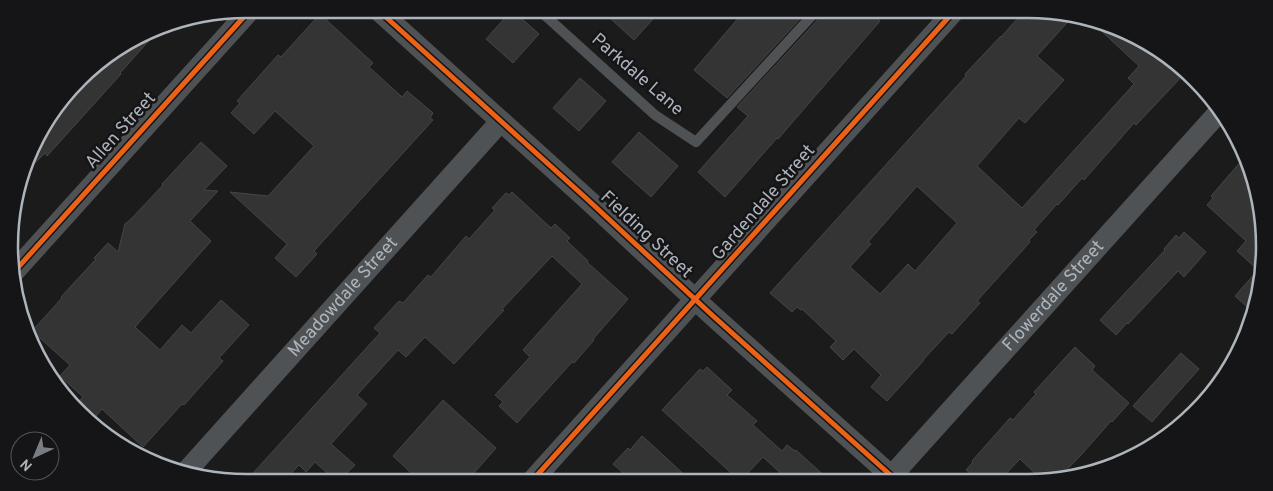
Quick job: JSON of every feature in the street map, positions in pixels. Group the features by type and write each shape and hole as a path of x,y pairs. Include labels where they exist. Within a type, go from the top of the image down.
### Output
{"street":[{"name":"Allen Street","path":"18,267 243,18"},
{"name":"Fielding Street","path":"387,18 887,474"},
{"name":"Gardendale Street","path":"538,474 696,300 845,131 940,18"},
{"name":"Flowerdale Street","path":"896,474 1215,116"},
{"name":"Meadowdale Street","path":"190,467 501,121"}],"lane":[{"name":"Parkdale Lane","path":"548,18 655,115 696,142 810,18"}],"building":[{"path":"316,18 324,18 373,63 369,67 402,97 407,91 433,113 430,118 433,120 314,251 317,254 296,277 275,258 287,244 230,192 268,196 314,146 275,111 254,134 231,113 240,103 237,101 278,55 281,57"},
{"path":"505,18 521,18 539,34 513,63 486,39"},
{"path":"610,18 654,18 634,40"},
{"path":"738,18 801,18 727,98 694,70"},
{"path":"819,18 876,18 880,21 725,197 698,172 748,116 737,107"},
{"path":"1018,18 1042,18 1068,21 1037,56 1064,80 1025,123 1019,118 977,166 1022,208 1134,84 1128,78 1139,66 1100,30 1142,48 1181,77 1136,125 1134,123 1084,180 1082,178 1057,204 1034,230 1037,232 1029,240 1030,242 977,301 980,303 952,334 949,332 887,401 871,387 881,375 854,349 843,360 830,347 836,341 802,309 797,307 792,312 770,293","holes":["917,186 957,223 915,271 908,264 880,294 850,267 871,244 868,242"]},
{"path":"151,38 47,156 45,153 32,166 41,145 56,119 84,84 119,56"},
{"path":"580,78 606,101 579,131 553,108"},
{"path":"639,132 678,166 651,197 612,162"},
{"path":"201,142 227,166 204,190 218,191 190,221 211,241 135,327 160,350 182,325 191,333 221,300 249,325 219,358 223,361 143,447 102,409 95,417 84,407 79,402 83,397 60,376 70,365 36,334 34,329 108,243 118,252 125,224"},
{"path":"1240,163 1248,186 1254,216 1256,246 1255,267 1237,251 1246,241 1207,205 1213,198 1211,196"},
{"path":"512,192 551,228 555,224 570,238 567,241 587,262 628,299 574,363 572,362 517,423 499,406 503,402 495,395 530,357 523,350 582,284 552,256 454,364 425,337 406,357 398,350 357,395 367,404 331,444 355,465 346,474 328,474 315,462 306,472 299,465 291,474 252,474 380,333 374,328 399,301 403,303 428,275 431,277 466,236 469,239 495,210 492,208 506,193 509,195"},
{"path":"1184,232 1206,252 1184,277 1178,271 1116,335 1100,320 1165,250 1176,235 1179,238"},
{"path":"1254,274 1247,307 1235,296"},
{"path":"1075,347 1095,366 1092,370 1129,403 1067,470 1035,473 1020,459 1006,474 971,474 966,470 972,461 1010,418 1013,420 1036,394 1034,392"},
{"path":"1181,353 1199,369 1152,422 1133,406"},
{"path":"707,367 732,390 727,395 757,421 753,425 782,451 787,445 796,450 822,474 781,474 763,457 747,474 732,474 662,410 700,369 703,371"},
{"path":"443,400 496,448 473,474 412,474 393,456"},
{"path":"642,436 683,474 624,474 613,464 628,448 630,450"}],"cycle path":[{"path":"18,267 243,18"},
{"path":"387,18 889,474"},
{"path":"538,474 948,18"}]}
